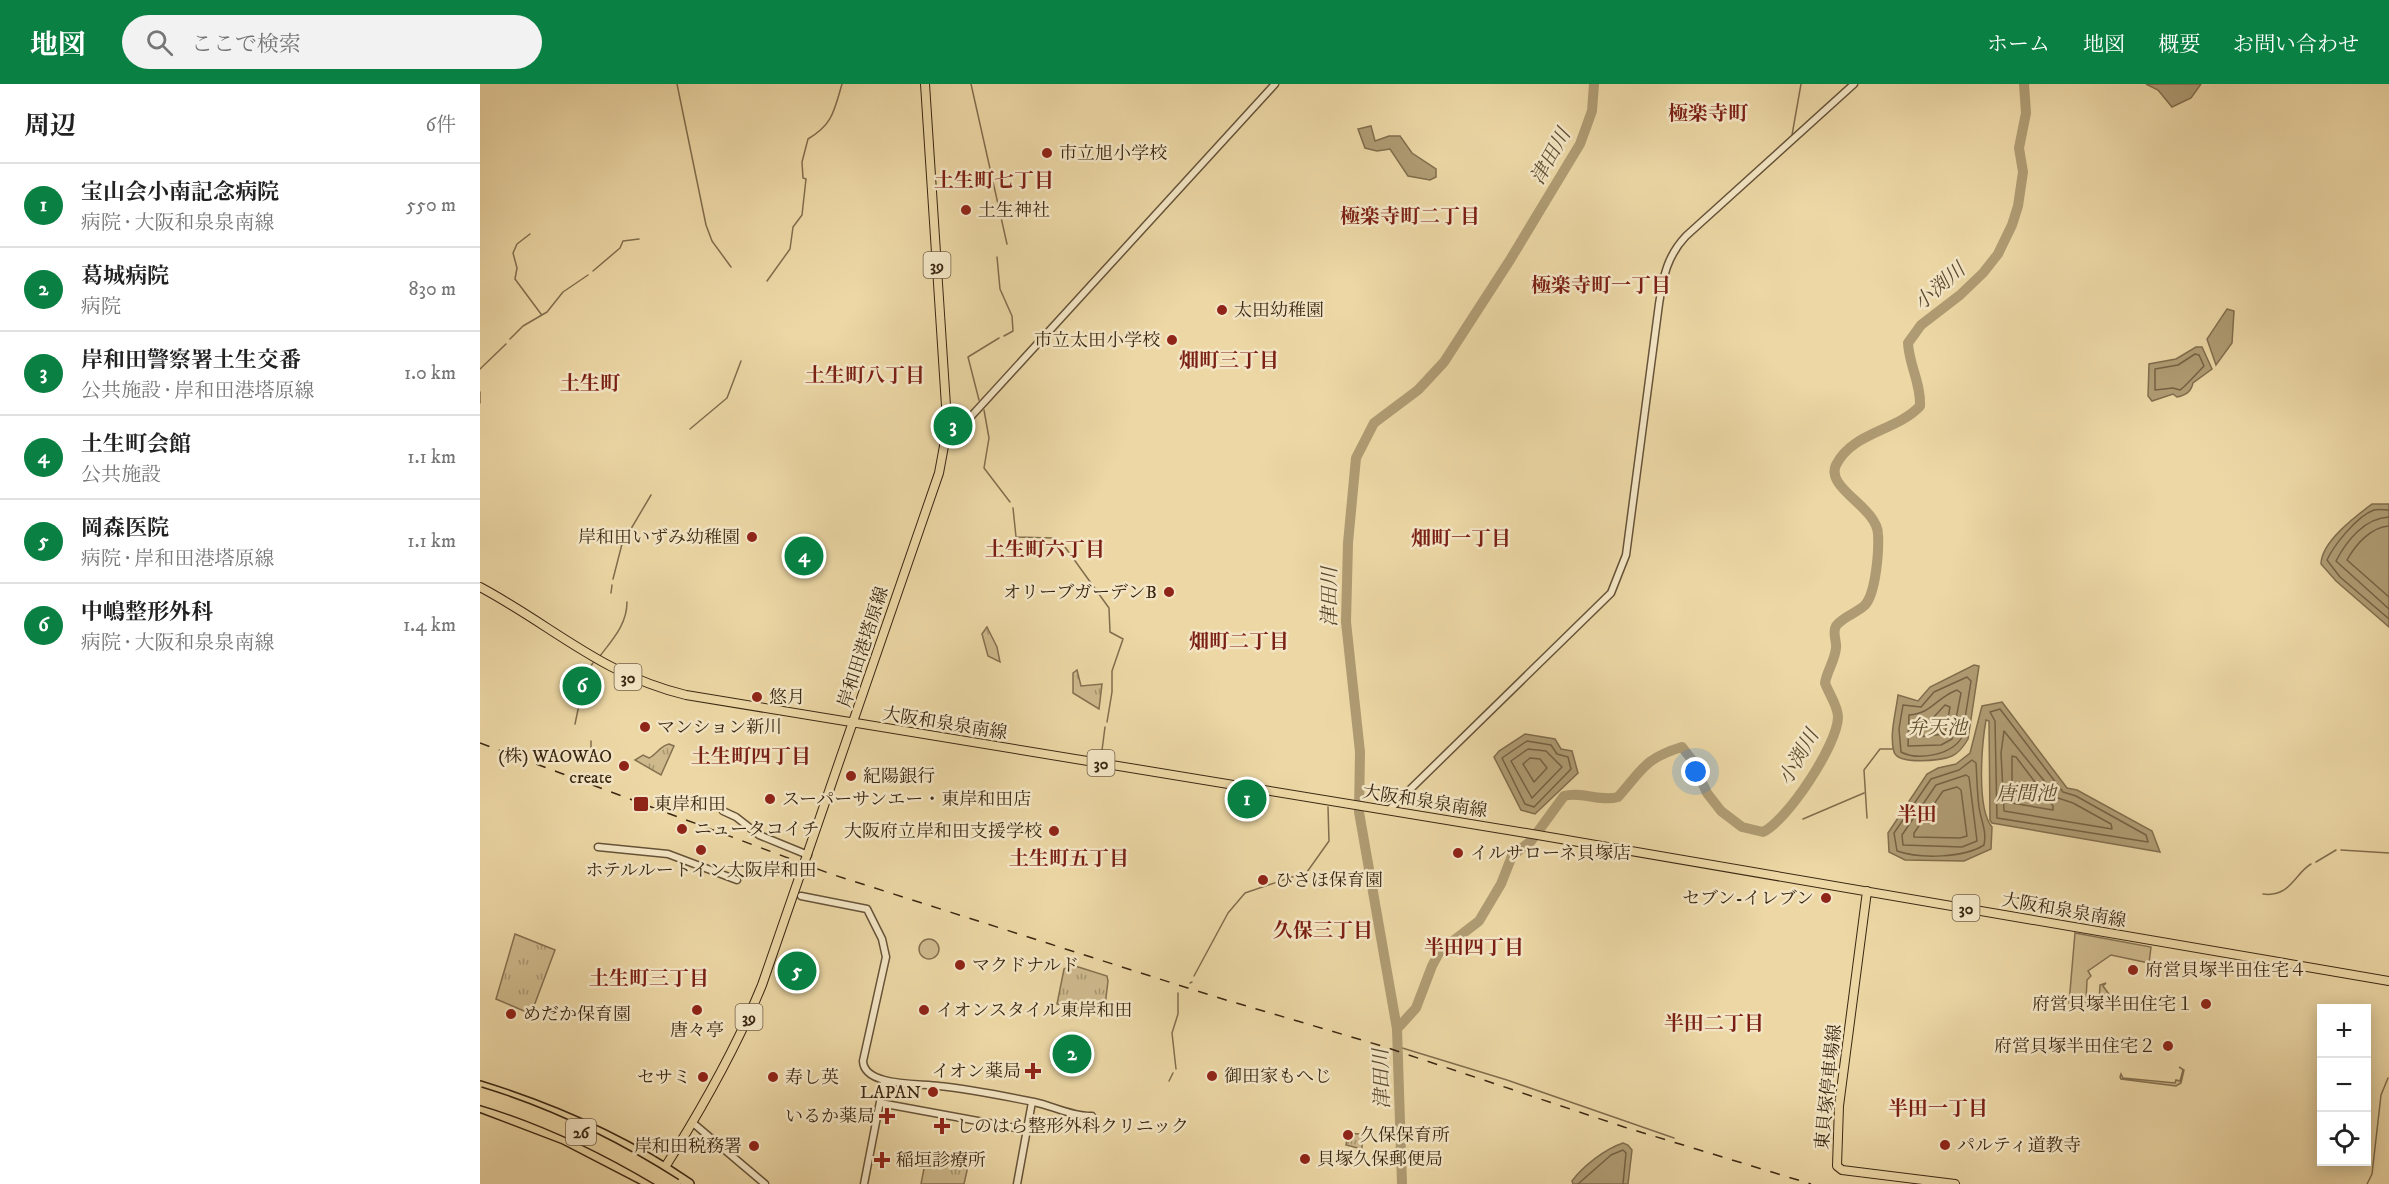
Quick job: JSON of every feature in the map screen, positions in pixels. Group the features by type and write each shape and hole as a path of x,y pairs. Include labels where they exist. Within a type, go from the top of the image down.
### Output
{"highway":[{"name":"26","path":"480,1086 569,1116 665,1167 689,1184"},
{"name":"26","path":"480,1092 576,1129 630,1156 676,1184"},
{"name":"26","path":"480,1100 537,1119 596,1146 664,1184"},
{"name":"26","path":"480,1107 564,1139 653,1184"}],"main road":[{"name":"岸和田港塔原線","path":"653,1184 693,1123 749,1016 854,724 934,489 945,446 945,395 925,84"},
{"name":"大阪和泉泉南線","path":"480,586 594,660 637,681 686,695 1526,832 2389,981"},
{"name":"東貝塚停車場線","path":"1867,891 1839,1106 1837,1166 1842,1170 1955,1184"}],"street":[{"path":"945,446 1275,84"},
{"path":"1389,810 1611,593 1626,555 1658,309 1664,273 1670,259 1686,236 1854,84"},
{"path":"723,811 759,835 808,855"},
{"path":"598,847 668,854 737,880"},
{"path":"801,896 870,911 886,957 868,1033 863,1066 869,1074 884,1081 941,1086 1032,1102 1092,1116"},
{"path":"864,1184 884,1081"},
{"path":"880,1102 1027,1130"},
{"path":"1017,1184 1032,1102"},
{"path":"693,1123 765,1184"},
{"path":"1955,1184 1961,1184"}],"green space":[{"path":"987,627 997,647 1000,662 988,656 982,634"},
{"path":"1077,670 1081,686 1102,684 1099,709 1073,693 1073,673"},
{"path":"669,744 674,746 661,775 635,760 643,755 649,758 663,746"},
{"path":"2075,933 2151,947 2149,963 2111,955 2088,971 2091,976 2087,980 2086,1002 2082,1002 2081,1008 2069,1003"},
{"path":"515,934 555,950 531,1014 496,999"},
{"path":"929,939 936,942 939,949 936,956 929,959 922,956 919,949 922,942"},
{"path":"1072,965 1107,976 1104,1014 1057,1004 1064,969"},
{"path":"2106,983 2103,986 2111,997 2115,998 2099,1004 2100,985"},
{"path":"2179,1067 2184,1070 2181,1083 2176,1086 2121,1079 2120,1077 2121,1074 2123,1078 2175,1083 2176,1080 2180,1081 2183,1070"},
{"path":"1348,1133 1359,1134 1362,1137 1362,1149 1346,1145"},
{"path":"926,1158 968,1166 964,1184 921,1184"}],"water":[{"path":"2146,84 2201,84 2191,98 2172,107 2158,90"},
{"path":"1371,126 1375,141 1389,136 1400,136 1412,153 1436,169 1436,177 1430,180 1408,176 1390,149 1377,151 1365,148 1358,129"},
{"path":"2227,309 2234,311 2232,343 2216,365 2207,339"},
{"path":"2196,347 2202,347 2212,369 2193,383 2191,389 2185,394 2177,397 2173,394 2152,401 2148,396 2149,364 2176,359"},
{"path":"2372,504 2389,504 2389,627 2336,581 2321,564 2327,547 2333,539 2349,522"},
{"name":"弁天池","path":"1974,665 1979,666 1968,739 1961,749 1952,756 1930,760 1911,760 1897,756 1894,752 1892,738 1898,695 1918,701 1930,687"},
{"name":"唐間池","path":"2002,702 2067,788 2077,790 2152,831 2160,852 1992,823 1990,820 1989,721 1986,720 1982,791 1987,818 1992,827 1991,849 1964,861 1905,860 1889,852 1888,833 1927,774 1938,768 1956,764 1970,753 1982,706"},
{"path":"1525,734 1555,739 1561,749 1572,751 1578,773 1535,814 1521,810 1494,757 1499,751"},
{"path":"1623,1143 1632,1150 1628,1184 1573,1184 1572,1181 1588,1164 1609,1149"}],"waterway":[{"path":"677,84 706,225 712,241 731,267"},
{"path":"767,281 790,249 793,227 802,215 806,179 803,178 802,162 808,139 828,122 842,84"},
{"path":"971,84 1007,244"},
{"name":"津田川","path":"1402,1184 1397,1029 1359,812 1360,752 1346,622 1348,543 1356,458 1374,423 1418,390 1444,362 1510,260 1580,144 1592,111 1594,84"},
{"path":"1792,135 1801,84"},
{"name":"小渕川","path":"1397,1029 1416,1008 1440,951 1479,921 1501,884 1512,856 1531,841 1564,796 1618,797 1645,766 1660,756 1682,747 1692,760 1707,793 1721,811 1742,827 1763,832 1785,813 1810,780 1830,745 1838,717 1835,704 1825,683 1835,652 1835,629 1842,620 1865,605 1869,599 1877,560 1878,534 1875,524 1838,482 1835,473 1836,465 1853,445 1899,421 1920,406 1919,390 1908,343 1921,325 1960,295 1983,273 1998,254 2018,206 2023,172 2019,148 2026,113 2024,84"},
{"path":"530,234 517,244 513,253 517,268 515,279 541,314"},
{"path":"593,271 620,248 623,241 639,239"},
{"path":"997,257 1000,289 1012,316 1013,331 1004,336"},
{"path":"510,339 523,326 547,312 563,292 588,275"},
{"path":"979,400 968,357 999,338"},
{"path":"480,369 506,344"},
{"path":"690,429 727,398 741,361"},
{"path":"480,392 480,403"},
{"path":"984,410 989,438 984,468 1010,502"},
{"path":"613,579 622,544 651,495"},
{"path":"1013,508 1016,537 1053,538 1065,547 1109,608 1110,632 1123,639 1112,671 1112,692 1107,722"},
{"path":"611,593 612,585"},
{"path":"600,656 622,624 627,602"},
{"path":"575,724 580,700 573,689 593,663"},
{"path":"1101,758 1105,727"},
{"path":"591,741 591,747"},
{"path":"1867,818 1864,770 1880,749 1893,749"},
{"path":"1803,819 1864,793"},
{"path":"1307,872 1329,841 1328,807"},
{"path":"2316,862 2336,850"},
{"path":"2341,850 2389,853"},
{"path":"2263,894 2272,894 2286,889 2311,864"},
{"path":"1194,976 1228,913 1245,893 1298,875"},
{"path":"1176,1069 1172,1033 1178,1014 1178,993"},
{"path":"1399,1047 1507,1080 1674,1138"},
{"path":"1169,1081 1173,1073"},
{"path":"2367,1184 2372,1174 2381,1095 2388,1078"}],"railway":[{"path":"480,743 831,874 1216,997 1382,1046 1624,1127 1811,1184"}],"place":[{"name":"市立旭小学校","path":"1047,153"},
{"name":"土生神社","path":"966,210"},
{"name":"太田幼稚園","path":"1222,310"},
{"name":"市立太田小学校","path":"1172,340"},
{"name":"岸和田警察署土生交番","path":"953,426"},
{"name":"岸和田いずみ幼稚園","path":"752,537"},
{"name":"土生町会館","path":"804,556"},
{"name":"オリーブガーデンB","path":"1169,592"},
{"name":"中嶋整形外科","path":"582,686"},
{"name":"悠月","path":"757,697"},
{"name":"マンション新川","path":"645,727"},
{"name":"(株) WAOWAO create","path":"624,766"},
{"name":"紀陽銀行","path":"851,776"},
{"name":"スーパーサンエー・東岸和田店","path":"770,799"},
{"name":"宝山会小南記念病院","path":"1247,799"},
{"name":"東岸和田","path":"641,804"},
{"name":"ニュータコイチ","path":"682,829"},
{"name":"大阪府立岸和田支援学校","path":"1054,831"},
{"name":"ホテルルートイン大阪岸和田","path":"701,850"},
{"name":"イルサローネ貝塚店","path":"1458,853"},
{"name":"ひさほ保育園","path":"1263,880"},
{"name":"セブン-イレブン","path":"1826,898"},
{"name":"マクドナルド","path":"960,965"},
{"name":"府営貝塚半田住宅４","path":"2133,970"},
{"name":"岡森医院","path":"797,971"},
{"name":"府営貝塚半田住宅１","path":"2206,1004"},
{"name":"唐々亭","path":"697,1010"},
{"name":"イオンスタイル東岸和田","path":"924,1010"},
{"name":"めだか保育園","path":"511,1014"},
{"name":"府営貝塚半田住宅２","path":"2168,1046"},
{"name":"葛城病院","path":"1072,1054"},
{"name":"イオン薬局","path":"1033,1071"},
{"name":"御田家もへじ","path":"1212,1076"},
{"name":"セサミ","path":"703,1077"},
{"name":"寿し英","path":"773,1077"},
{"name":"LAPAN","path":"933,1092"},
{"name":"いるか薬局","path":"887,1116"},
{"name":"しのはら整形外科クリニック","path":"942,1126"},
{"name":"久保保育所","path":"1348,1135"},
{"name":"パルティ道教寺","path":"1945,1145"},
{"name":"岸和田税務署","path":"754,1146"},
{"name":"貝塚久保郵便局","path":"1305,1159"},
{"name":"稲垣診療所","path":"882,1160"}],"district":[{"name":"極楽寺町","path":"1708,113"},
{"name":"土生町七丁目","path":"994,180"},
{"name":"極楽寺町二丁目","path":"1410,216"},
{"name":"極楽寺町一丁目","path":"1601,285"},
{"name":"畑町三丁目","path":"1229,360"},
{"name":"土生町八丁目","path":"865,375"},
{"name":"土生町","path":"590,383"},
{"name":"畑町一丁目","path":"1461,538"},
{"name":"土生町六丁目","path":"1045,549"},
{"name":"畑町二丁目","path":"1239,641"},
{"name":"土生町四丁目","path":"751,756"},
{"name":"半田","path":"1917,814"},
{"name":"土生町五丁目","path":"1069,858"},
{"name":"久保三丁目","path":"1323,930"},
{"name":"半田四丁目","path":"1474,947"},
{"name":"土生町三丁目","path":"649,978"},
{"name":"半田二丁目","path":"1714,1023"},
{"name":"半田一丁目","path":"1938,1108"}]}
